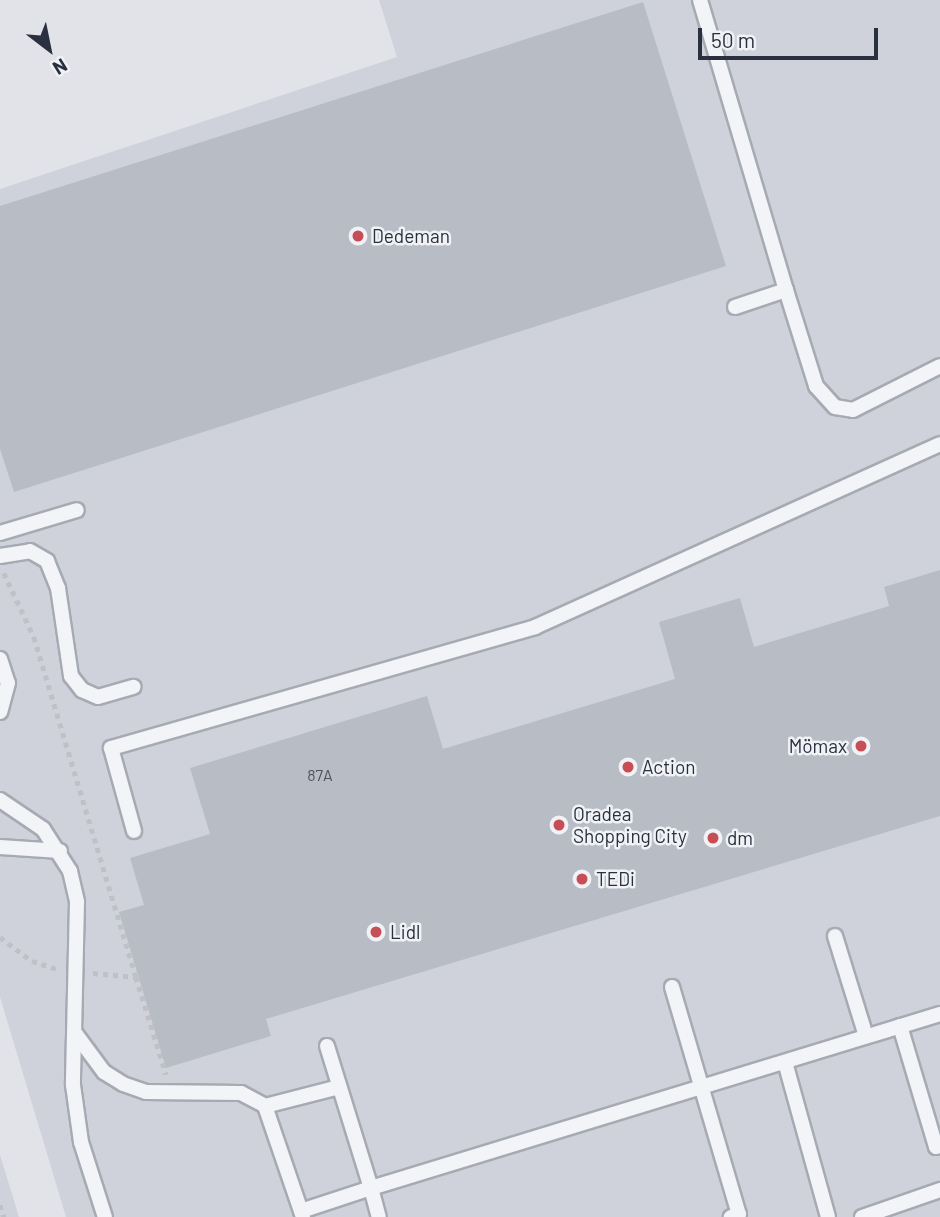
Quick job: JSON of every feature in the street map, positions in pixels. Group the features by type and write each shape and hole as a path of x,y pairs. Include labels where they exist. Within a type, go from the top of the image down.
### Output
{"lane":[{"path":"700,0 816,386 835,407 853,410 940,366"},
{"path":"736,307 786,290"},
{"path":"134,831 111,748 535,627 940,444"},
{"path":"0,533 77,510"},
{"path":"0,556 30,551 47,561 58,588 71,677 82,690 98,697 134,687"},
{"path":"0,659 8,683 0,712"},
{"path":"0,800 43,829 60,851 77,902 74,1032 77,1117 105,1217"},
{"path":"0,846 60,851"},
{"path":"835,936 866,1036"},
{"path":"672,987 703,1087 737,1216"},
{"path":"74,1032 104,1072 123,1084 146,1092 241,1093 265,1106 302,1214 370,1188 940,1014"},
{"path":"900,1026 936,1147 940,1146"},
{"path":"327,1046 379,1217"},
{"path":"785,1062 828,1217"},
{"path":"265,1106 340,1087"},
{"path":"862,1217 940,1191"}],"path":[{"path":"0,567 34,637 172,1092"},
{"path":"0,937 47,969 136,977"},
{"path":"0,1205 4,1217"}],"shaded area":[{"path":"379,0 940,0 940,1217 66,1217 0,997 0,189 397,57"},
{"path":"0,1155 19,1217 0,1217"}],"building":[{"name":"Dedeman","path":"643,2 726,266 14,492 0,449 0,206"},
{"name":"Oradea Shopping City","path":"940,570 940,816 266,1019 271,1036 166,1068 119,912 144,905 130,858 210,834 190,768 427,696 443,749 675,679 659,622 740,598 754,647 889,606 884,587"}],"place":[{"name":"Dedeman","path":"358,236"},
{"name":"Mömax","path":"861,746"},
{"name":"Action","path":"628,767"},
{"name":"Oradea Shopping City","path":"559,825"},
{"name":"dm","path":"713,838"},
{"name":"TEDi","path":"582,879"},
{"name":"Lidl","path":"376,932"}]}
